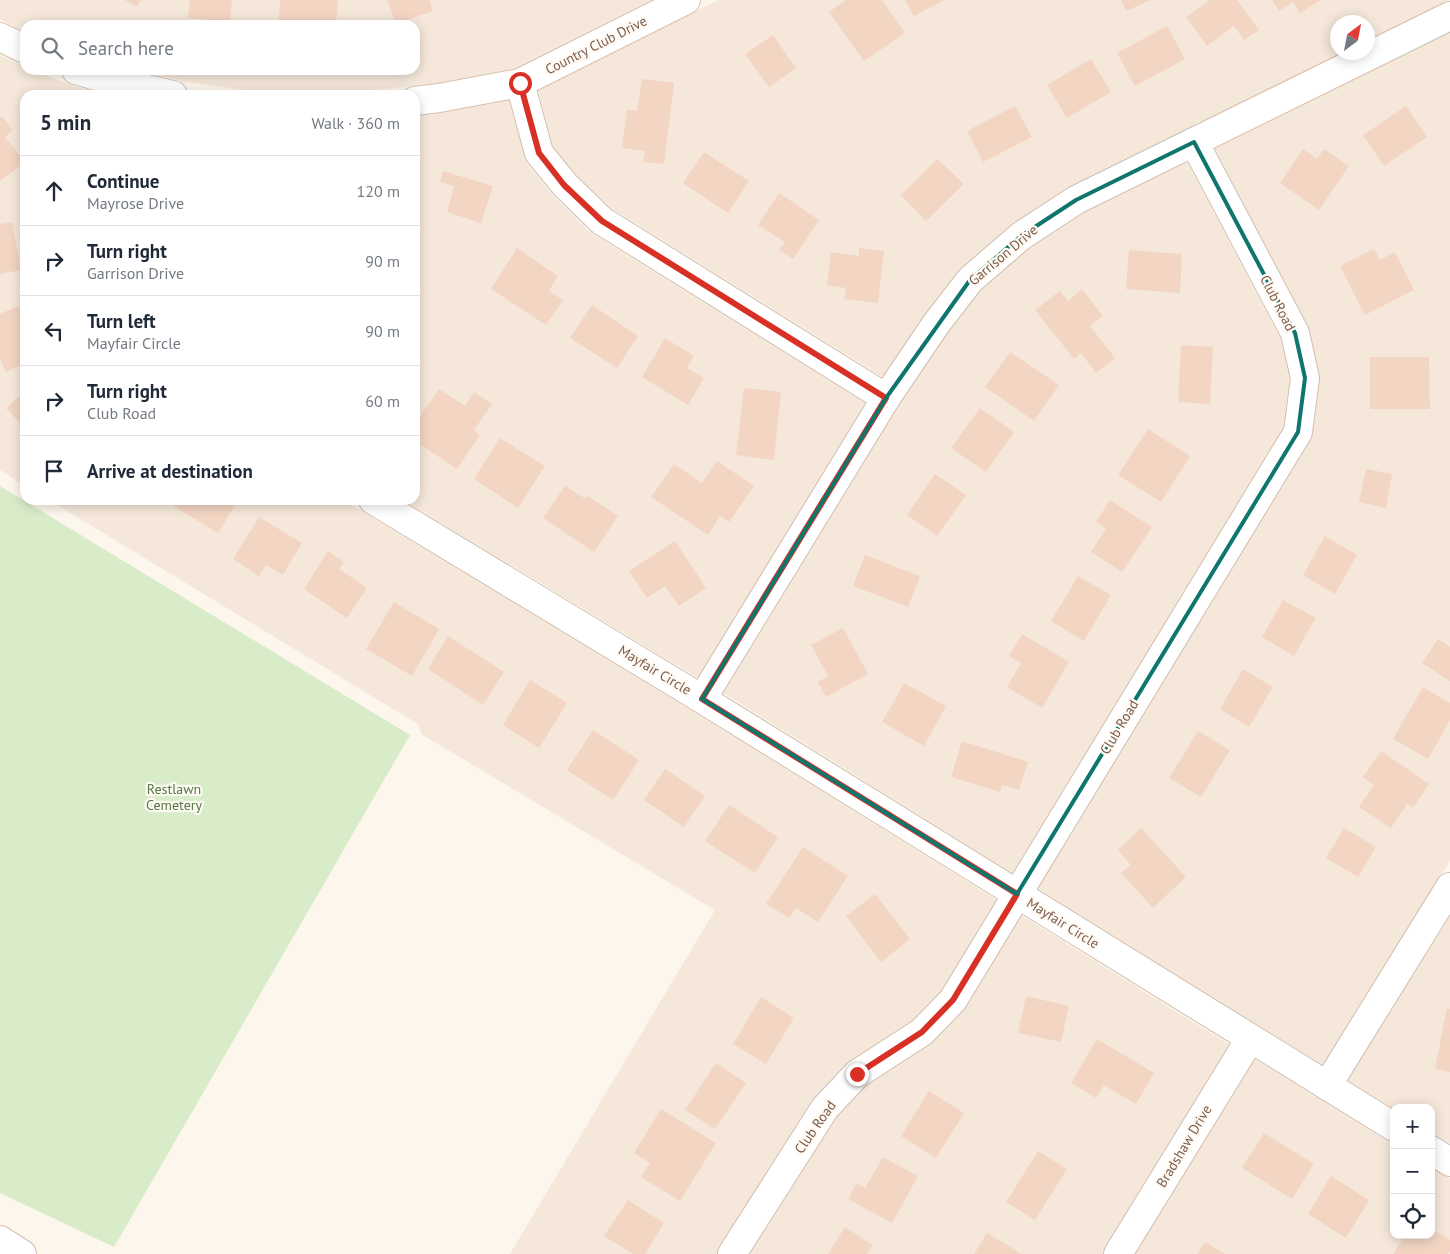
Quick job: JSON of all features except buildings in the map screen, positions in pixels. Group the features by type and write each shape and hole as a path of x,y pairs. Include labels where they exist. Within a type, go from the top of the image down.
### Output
{"street":[{"name":"Country Club Drive","path":"420,100 520,83 686,0"},
{"name":"Garrison Drive","path":"702,699 886,398 936,324 970,280 1021,236 1076,200 1450,16"},
{"path":"0,37 20,47"},
{"path":"86,75 114,89"},
{"path":"520,83 539,153 564,185 602,221 886,398"},
{"name":"Club Road","path":"732,1254 825,1108 857,1074 922,1032 953,1000 1298,432 1305,378 1295,333 1194,142"},
{"name":"Mayfair Circle","path":"381,505 702,699 1390,1125"},
{"path":"1327,1086 1450,887"},
{"name":"Bradshaw Drive","path":"1118,1254 1250,1039"},
{"path":"1435,1153 1450,1162"},
{"path":"0,1240 22,1254"}],"highlighted area":[{"path":"1194,142 1295,333 1305,378 1298,432 1017,894 702,699 886,398 970,280 1021,236 1076,200"}],"shaded area":[{"path":"0,0 654,0 518,68 439,83 374,90 245,90 187,82 155,75 420,75 420,20 20,20 20,29 0,19"},
{"path":"718,0 1450,0 1375,38 1375,15 1330,15 1330,60 1201,123 1200,121 1188,129 1071,187 1015,223 960,271 884,378 611,208 575,174 552,145 538,90"},
{"path":"1450,32 1450,861 1323,1066 1037,888 1310,439 1312,432 1319,378 1309,328 1214,148"},
{"path":"0,55 20,64 20,75 46,75 89,90 20,90 20,483 0,470"},
{"path":"509,100 527,164 554,197 591,233 867,404 698,678 411,505 420,505 420,115 439,113"},
{"path":"1187,162 1281,340 1291,381 1285,428 1014,874 722,692 898,405 947,333 980,290 1028,248 1081,213"},
{"path":"57,505 351,505 694,712 997,900 942,991 914,1021 848,1064 813,1101 716,1254 510,1254 715,910 421,734 416,723"},
{"path":"1450,913 1450,1143 1435,1134 1435,1104 1390,1104 1390,1107 1346,1080"},
{"path":"1021,915 1230,1045 1103,1254 749,1254 836,1117 865,1085 931,1042 962,1010"},
{"path":"1254,1059 1390,1143 1390,1239 1435,1239 1435,1170 1450,1179 1450,1254 1135,1254"}],"green space":[{"name":"Restlawn Cemetery","path":"0,486 20,498 20,505 31,505 410,735 114,1247 0,1193"}],"route":[{"path":"520,83 539,153 564,185 602,221 886,398 702,699 1017,894 953,1000 922,1032 857,1074"}]}
